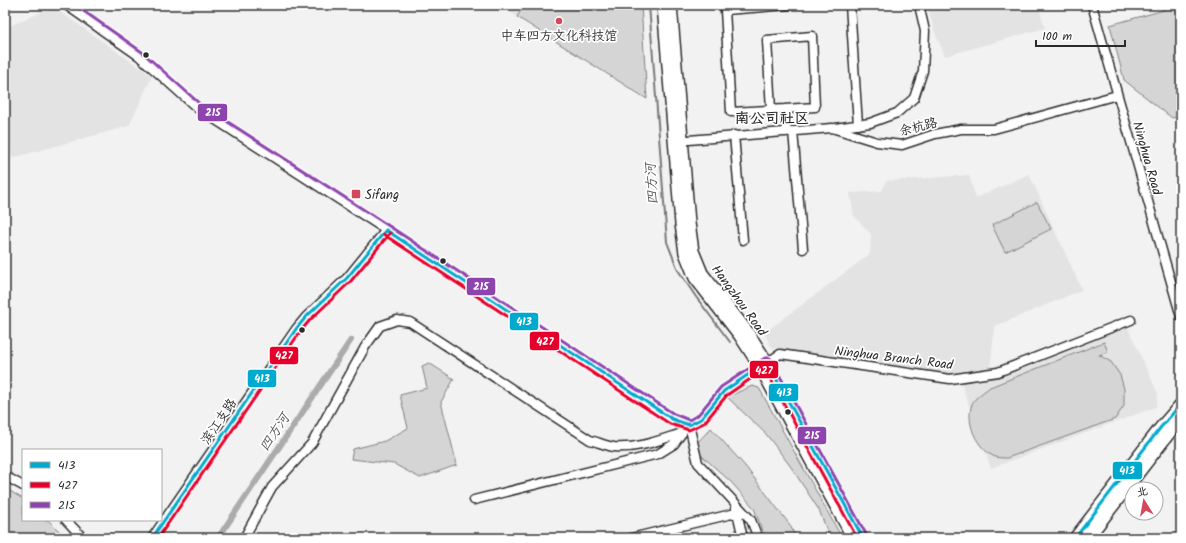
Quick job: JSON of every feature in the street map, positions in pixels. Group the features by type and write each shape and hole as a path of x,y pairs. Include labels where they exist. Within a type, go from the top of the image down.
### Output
{"main road":[{"name":"Hangzhou Road","path":"663,5 678,141"},
{"name":"Hangzhou Road","path":"671,5 683,245 691,270 698,282 764,365 863,538"},
{"name":"Hangzhou Road","path":"764,365 853,538"},
{"path":"1075,538 1181,404"},
{"path":"1088,538 1181,418"}],"street":[{"path":"66,5 139,56 197,108 386,230 672,420 689,425"},
{"path":"771,110 767,40 812,36 815,107 771,110 731,112 725,10 790,5"},
{"path":"850,5 858,125"},
{"path":"832,128 870,123 897,113 914,98 923,71 925,31 919,5"},
{"name":"Ninghua Road","path":"1092,5 1181,317"},
{"name":"余杭路","path":"678,141 832,128 877,142 902,145 935,134 961,129 994,129 1118,95"},
{"path":"785,109 803,249"},
{"path":"734,136 743,240"},
{"name":"滨江支路","path":"152,538 296,329 306,317 347,278 386,230"},
{"path":"244,538 272,487 312,443 365,347 380,326 397,320 410,322 590,440 612,446 626,447 642,445 682,433"},
{"name":"Ninghua Branch Road","path":"724,390 780,354 950,379 998,372 1131,320"},
{"path":"474,500 658,454 674,444 689,425 701,420"},
{"path":"689,425 698,463 751,520 758,538"},
{"path":"5,476 22,485"},
{"path":"736,503 736,514 743,538"},
{"path":"631,538 736,514"},
{"path":"67,521 83,538"}],"shaded area":[{"path":"500,5 524,5 517,17"},
{"path":"524,5 641,5 647,99 517,17"},
{"path":"927,5 1038,5 1045,28 945,56 935,33"},
{"path":"1166,5 1181,5 1181,116 1172,118 1124,80 1110,25 1164,10"},
{"path":"53,7 152,76 129,126 12,158 5,130 5,28"},
{"path":"1029,174 1082,290 995,326 990,368 1124,319 1158,394 1156,407 991,468 959,377 772,348 764,333 870,254 871,234 854,216 850,193 882,191 886,181 969,175 976,198"},
{"path":"1037,202 1051,229 1005,252 992,225"},
{"path":"1104,342 1108,352 1099,355 1111,362 1120,375 1124,389 1124,406 1115,419 1007,458 995,457 983,448 974,435 970,419 972,404 977,397 990,387"},
{"path":"429,363 454,379 441,402 457,465 420,478 394,464 351,459 353,449 385,441 408,428 400,395 427,388 422,366"},
{"path":"752,386 759,388 842,538 830,538 819,510 791,467 766,434 727,397"},
{"path":"711,428 745,466 790,525 796,538 765,538 754,508 731,482 701,455 697,443"},
{"path":"5,488 22,498 22,521 49,521 66,538 5,538"}],"waterway":[{"name":"四方河","path":"649,5 667,242 678,270 696,297 730,342"},
{"name":"四方河","path":"218,538 351,340"}],"tunnel":[{"path":"701,419 724,391"}],"transit line":[{"name":"215","path":"75,5 142,52 200,104 389,226 674,414 689,420 698,415 721,387 765,358 770,358 867,536"},
{"name":"413","path":"386,230 672,419 689,425 701,419 724,391 767,362 863,538"},
{"name":"413","path":"152,538 296,329 306,317 347,278 386,230"},
{"name":"427","path":"158,538 300,332 310,320 351,281 390,233"},
{"name":"427","path":"383,234 670,424 689,430 704,423 727,395 765,369 857,538"},
{"name":"413","path":"1075,538 1161,427 1181,404"}],"place":[{"name":"中车四方文化科技馆","path":"559,21"},
{"name":"Sifang","path":"356,194"}],"district":[{"name":"南公司社区","path":"772,118"}]}
